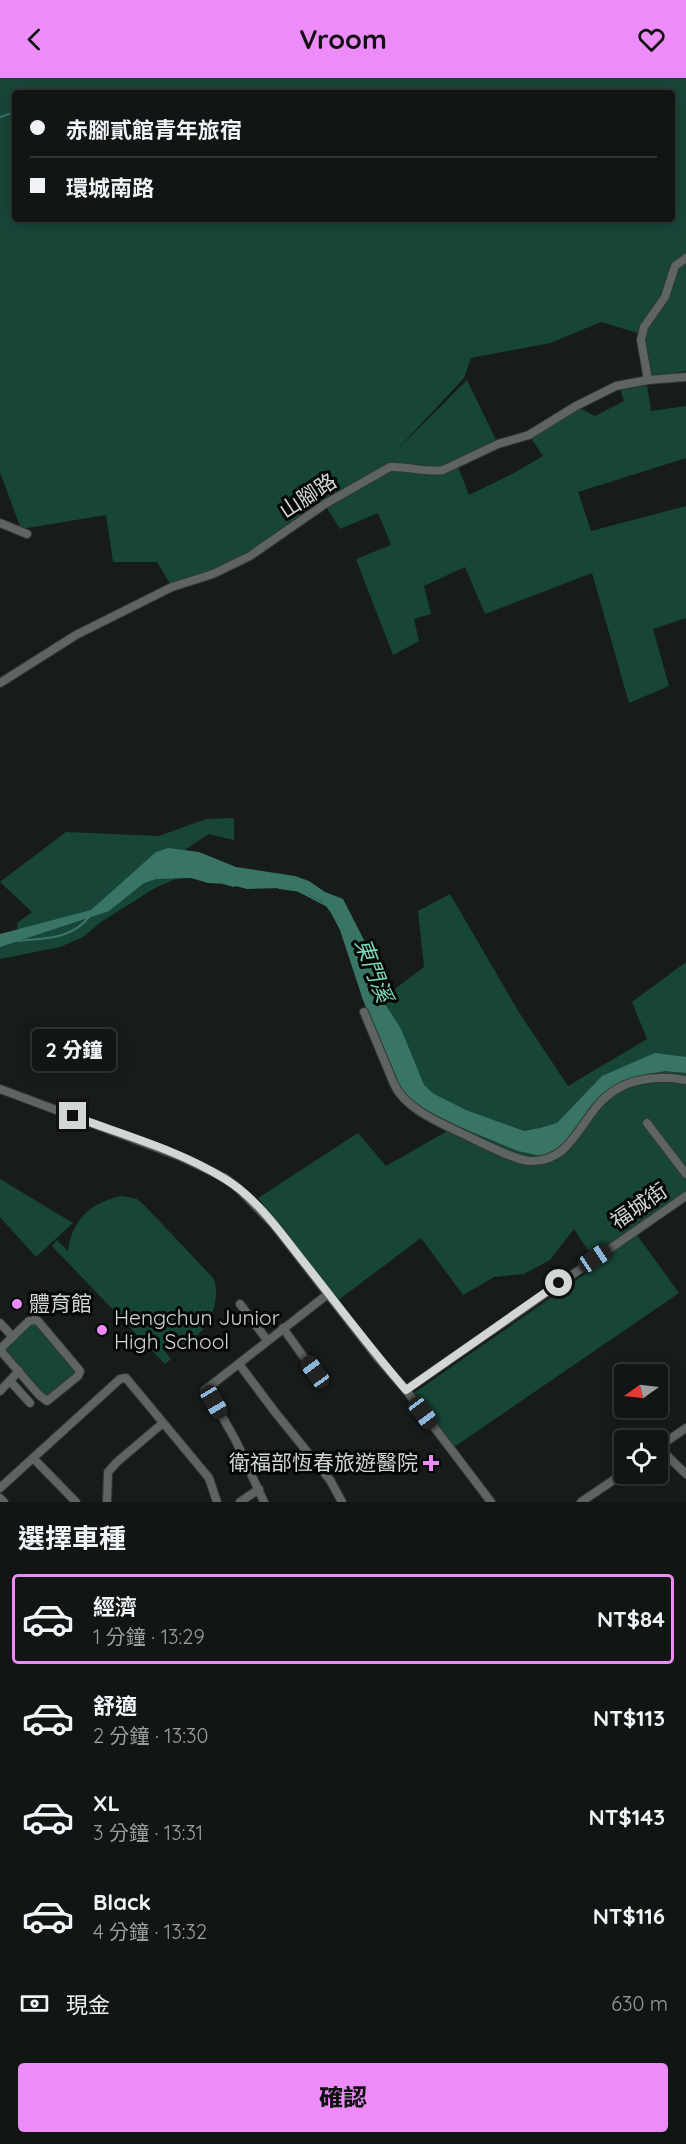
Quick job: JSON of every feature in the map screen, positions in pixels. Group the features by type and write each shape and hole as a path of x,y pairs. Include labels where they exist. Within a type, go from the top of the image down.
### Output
{"street":[{"path":"648,380 641,340 644,327 665,297 675,266 686,258"},
{"name":"山腳路","path":"0,683 76,635 172,587 213,574 250,556 325,504 390,467 402,466 435,472 443,470 498,444 529,435 576,406 616,386 648,380 686,377"},
{"path":"0,523 27,534"},
{"path":"364,1012 394,1084 404,1099 434,1120 528,1161 551,1158 565,1150 598,1104 618,1090 642,1078 652,1076 686,1080"},
{"path":"0,1089 179,1156 225,1178 253,1201 406,1390 491,1502"},
{"path":"647,1123 686,1174"},
{"name":"福城街","path":"406,1390 686,1196"},
{"path":"264,1502 236,1441 205,1390 328,1293"},
{"path":"240,1304 267,1340"},
{"path":"38,1321 80,1371 78,1376 48,1401 39,1395 0,1349 13,1337 29,1322 38,1321"},
{"path":"0,1323 13,1337"},
{"path":"283,1328 315,1372"},
{"path":"239,1364 330,1480 342,1502"},
{"path":"0,1391 19,1371"},
{"path":"0,1488 120,1379 126,1378 208,1478 217,1502"},
{"path":"10,1381 29,1405 39,1395"},
{"path":"107,1502 108,1472 164,1423"},
{"path":"668,1440 686,1428"},
{"path":"668,1457 686,1474"},
{"path":"33,1458 76,1502"},
{"path":"581,1502 614,1480"},
{"path":"240,1502 259,1489"},
{"path":"0,1497 4,1502"}],"shaded area":[{"path":"0,78 686,78 686,371 650,377 641,334 601,322 550,343 471,358 464,378 394,453 467,380 498,444 457,464 469,495 543,456 529,435 576,406 595,416 624,401 620,388 647,385 651,411 686,406 686,458 578,492 591,531 686,506 686,618 653,629 669,686 629,703 592,573 485,614 465,567 424,586 431,614 414,619 419,641 393,655 356,559 391,545 378,513 340,529 325,505 250,556 172,587 157,562 113,562 106,515 21,529 0,472"},
{"path":"234,818 234,840 209,834 175,856 180,877 155,888 101,922 83,937 60,947 0,959 0,942 19,941 17,923 32,912 0,882 66,832 159,836 206,819"},
{"path":"168,848 199,852 236,867 295,876 343,899 364,940 382,999 401,1029 424,1085 434,1094 466,1110 524,1131 557,1123 602,1076 655,1053 686,1057 686,1073 665,1071 649,1074 618,1086 569,1141 551,1153 541,1156 518,1151 436,1117 411,1102 396,1080 363,1000 340,930 331,913 323,902 307,894 283,888 247,889 191,878 156,879 144,883 109,911 0,947 0,934 91,910 156,852"},
{"path":"450,894 520,1014 568,1086 647,1039 632,1002 686,962 686,1196 634,1231 679,1293 451,1449 411,1395 598,1265 574,1229 550,1260 524,1274 494,1277 463,1295 421,1238 337,1301 258,1198 358,1133 386,1166 465,1121 433,1107 371,1007 424,967 418,911"},
{"path":"0,1179 73,1223 36,1257 0,1217"},
{"path":"122,1196 137,1199 145,1206 214,1279 215,1303 205,1327 186,1343 162,1348 171,1359 165,1364 52,1246 57,1240 68,1251 74,1230 85,1214 101,1203"},
{"path":"36,1323 77,1372 46,1397 4,1348 30,1324"}],"waterway":[{"path":"0,117 12,113"},
{"name":"東門溪","path":"223,883 234,886"},
{"name":"東門溪","path":"279,888 294,890"},
{"name":"東門溪","path":"299,891 326,905"},
{"name":"東門溪","path":"18,941 65,934 82,925 89,917"}],"place":[{"name":"體育館","path":"17,1304"},
{"name":"Hengchun Junior High School","path":"102,1330"},
{"name":"衛福部恆春旅遊醫院","path":"431,1463"}],"route":[{"path":"73,1116 179,1156 225,1178 239,1189 274,1225 377,1357 406,1390 559,1283"}]}
